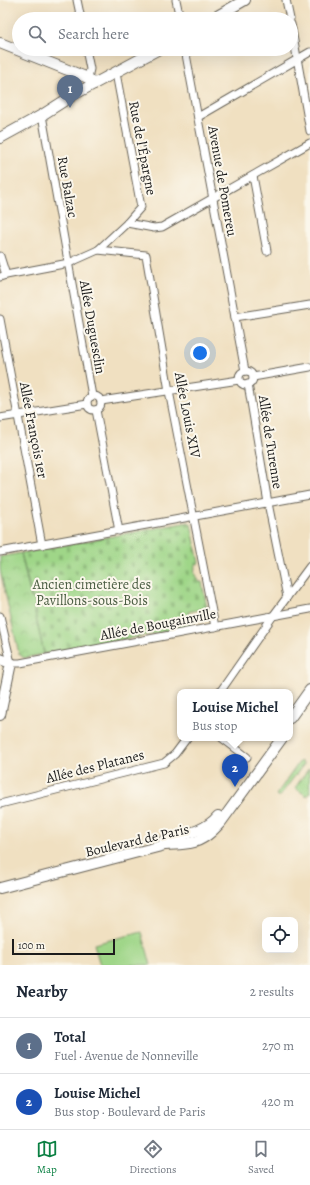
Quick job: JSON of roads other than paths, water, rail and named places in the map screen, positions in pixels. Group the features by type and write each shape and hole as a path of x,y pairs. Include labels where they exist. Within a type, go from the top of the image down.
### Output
{"street":[{"path":"77,0 80,12"},
{"path":"176,0 179,12"},
{"path":"224,12 245,0"},
{"path":"286,0 289,12"},
{"path":"0,44 12,49"},
{"path":"198,117 310,52"},
{"path":"30,56 91,81"},
{"path":"87,56 91,81"},
{"path":"0,138 42,115 75,94 91,81 116,73 146,56"},
{"name":"Avenue de Pomereu","path":"186,56 235,317"},
{"path":"297,56 310,131"},
{"name":"Rue de l'Épargne","path":"116,73 141,207 127,223"},
{"name":"Rue Balzac","path":"42,115 69,263"},
{"path":"0,256 3,276 69,263 98,250 127,223 154,228 162,227 310,143"},
{"path":"253,176 267,251"},
{"name":"Allée Louis XIV","path":"98,250 146,255 170,391 215,627"},
{"name":"Allée Duguesclin","path":"69,263 92,396"},
{"path":"101,401 239,380 242,383 248,384 251,382 252,377 250,372 246,371 235,317 310,305"},
{"name":"Allée François 1er","path":"0,319 42,545"},
{"path":"252,377 310,367"},
{"path":"239,380 240,374 246,371"},
{"name":"Allée de Turenne","path":"248,384 268,503 287,598"},
{"path":"87,404 89,398 92,396 99,397 101,406 96,410"},
{"path":"0,418 87,404"},
{"path":"87,404 89,408 96,410"},
{"path":"96,410 118,531"},
{"path":"0,552 310,495"},
{"path":"222,689 310,566"},
{"name":"Allée de Bougainville","path":"11,663 38,660 310,609"},
{"path":"0,616 11,663 0,715"},
{"path":"0,650 3,648 5,638"},
{"path":"0,659 11,663"},
{"path":"293,714 310,690"},
{"path":"293,723 310,699"},
{"name":"Allée des Platanes","path":"0,804 164,762 175,754 185,741"},
{"path":"226,741 247,757"},
{"name":"Boulevard de Paris","path":"0,882 189,834 207,827 214,822 274,741"},
{"name":"Boulevard de Paris","path":"0,888 165,845 192,843 201,839 212,832 221,822 280,741"}],"place":[{"name":"Total","path":"70,108"},
{"name":"Louise Michel","path":"235,787"}],"park label":[{"name":"Ancien cimetière des Pavillons-sous-Bois","path":"92,592"}]}
